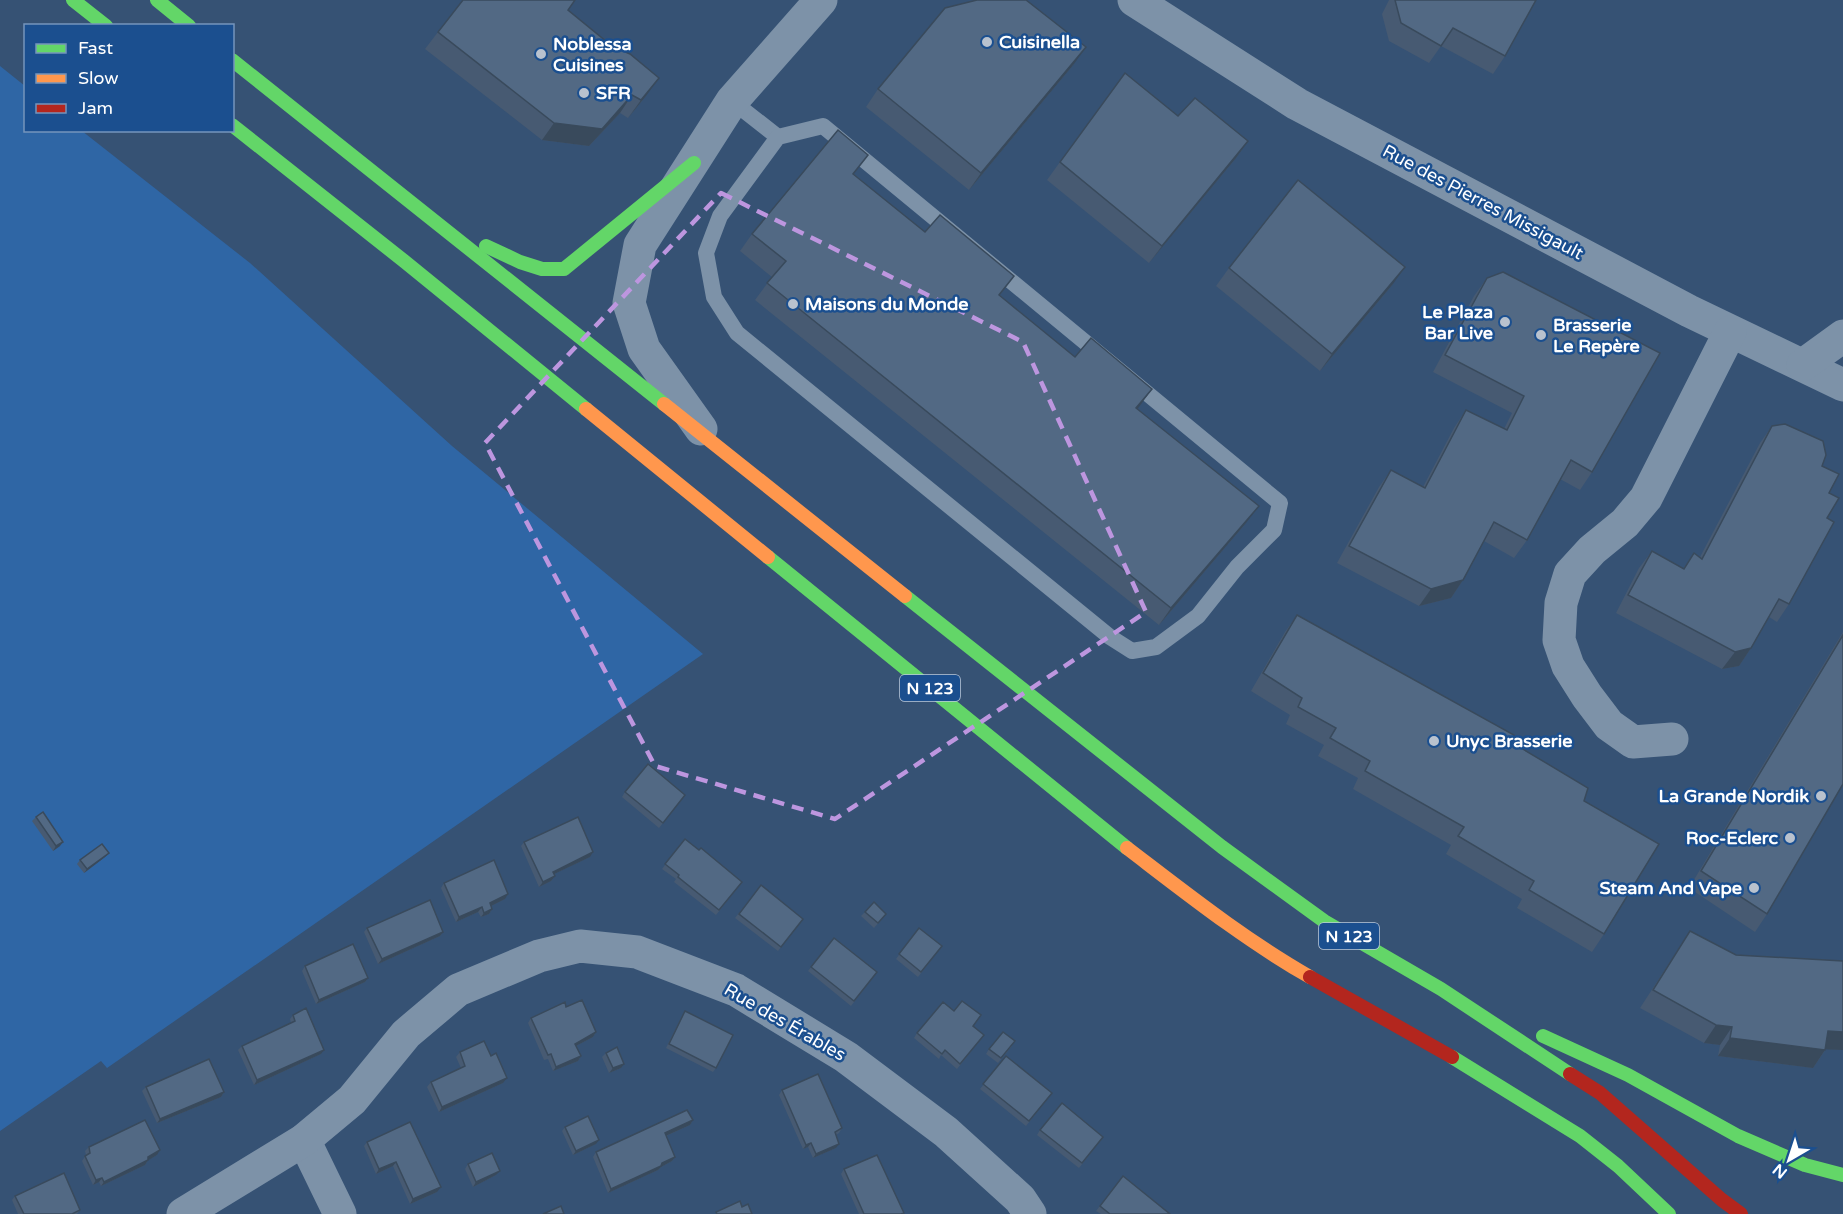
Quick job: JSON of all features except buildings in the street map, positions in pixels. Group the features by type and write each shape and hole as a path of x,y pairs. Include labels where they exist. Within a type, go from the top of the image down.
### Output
{"main road":[{"path":"73,0 103,24"},
{"path":"157,0 187,24"},
{"name":"N 123","path":"234,62 1222,847 1324,921 1441,989 1600,1093 1741,1214"},
{"name":"N 123","path":"234,128 413,268 1107,833 1201,905 1287,964 1436,1047 1580,1136 1618,1166 1669,1214"},
{"path":"442,226 520,262 542,269 564,269 694,163"},
{"path":"1441,989 1628,1075 1738,1137 1805,1165 1843,1175"}],"street":[{"path":"709,441 644,349 629,303 640,245 732,101 821,0"},
{"name":"Rue des Pierres Missigault","path":"1134,0 1297,104 1730,332 1843,385"},
{"path":"1672,739 1633,742 1609,725 1568,666 1559,640 1561,603 1570,574 1592,550 1625,523 1646,498 1730,332"},
{"path":"1803,365 1843,336"},
{"name":"Rue des Érables","path":"183,1214 304,1140 352,1100 406,1034 458,990 539,956 580,946 637,952 736,990 846,1057 946,1132 1020,1200 1029,1214"},
{"path":"304,1140 340,1214"}],"lane":[{"path":"732,101 778,137"},
{"path":"823,126 1280,503 1274,530 1237,567 1198,616 1156,648 1132,651 1110,637 738,333 714,297 706,254 720,216 778,137 823,126"}],"highlighted area":[{"path":"721,193 1023,342 1146,612 835,819 655,766 485,443"}],"shaded area":[{"path":"0,66 24,85 24,132 83,132 250,263 452,446 703,654 107,1068 101,1061 0,1131"}],"traffic: fast":[{"path":"73,0 103,24"},
{"path":"157,0 187,24"},
{"path":"234,62 664,404"},
{"path":"234,127 586,409"},
{"path":"486,246 520,262 542,269 564,269 694,163"},
{"path":"768,557 1127,848"},
{"path":"905,596 1222,847 1324,921 1441,989 1570,1074"},
{"path":"1543,1036 1628,1075 1738,1136 1805,1165 1843,1175"},
{"path":"1452,1057 1580,1136 1618,1166 1669,1214"}],"traffic: slow":[{"path":"664,404 905,596"},
{"path":"586,409 768,557"},
{"path":"1127,848 1239,932 1310,977"}],"traffic: jam":[{"path":"1310,977 1452,1057"},
{"path":"1570,1074 1600,1093 1741,1214"}],"place":[{"name":"Cuisinella","path":"987,42"},
{"name":"Noblessa Cuisines","path":"541,54"},
{"name":"SFR","path":"584,93"},
{"name":"Maisons du Monde","path":"793,304"},
{"name":"Le Plaza Bar Live","path":"1505,322"},
{"name":"Brasserie Le Repère","path":"1541,335"},
{"name":"Unyc Brasserie","path":"1434,741"},
{"name":"La Grande Nordik","path":"1821,796"},
{"name":"Roc-Eclerc","path":"1790,838"},
{"name":"Steam And Vape","path":"1754,888"}]}
